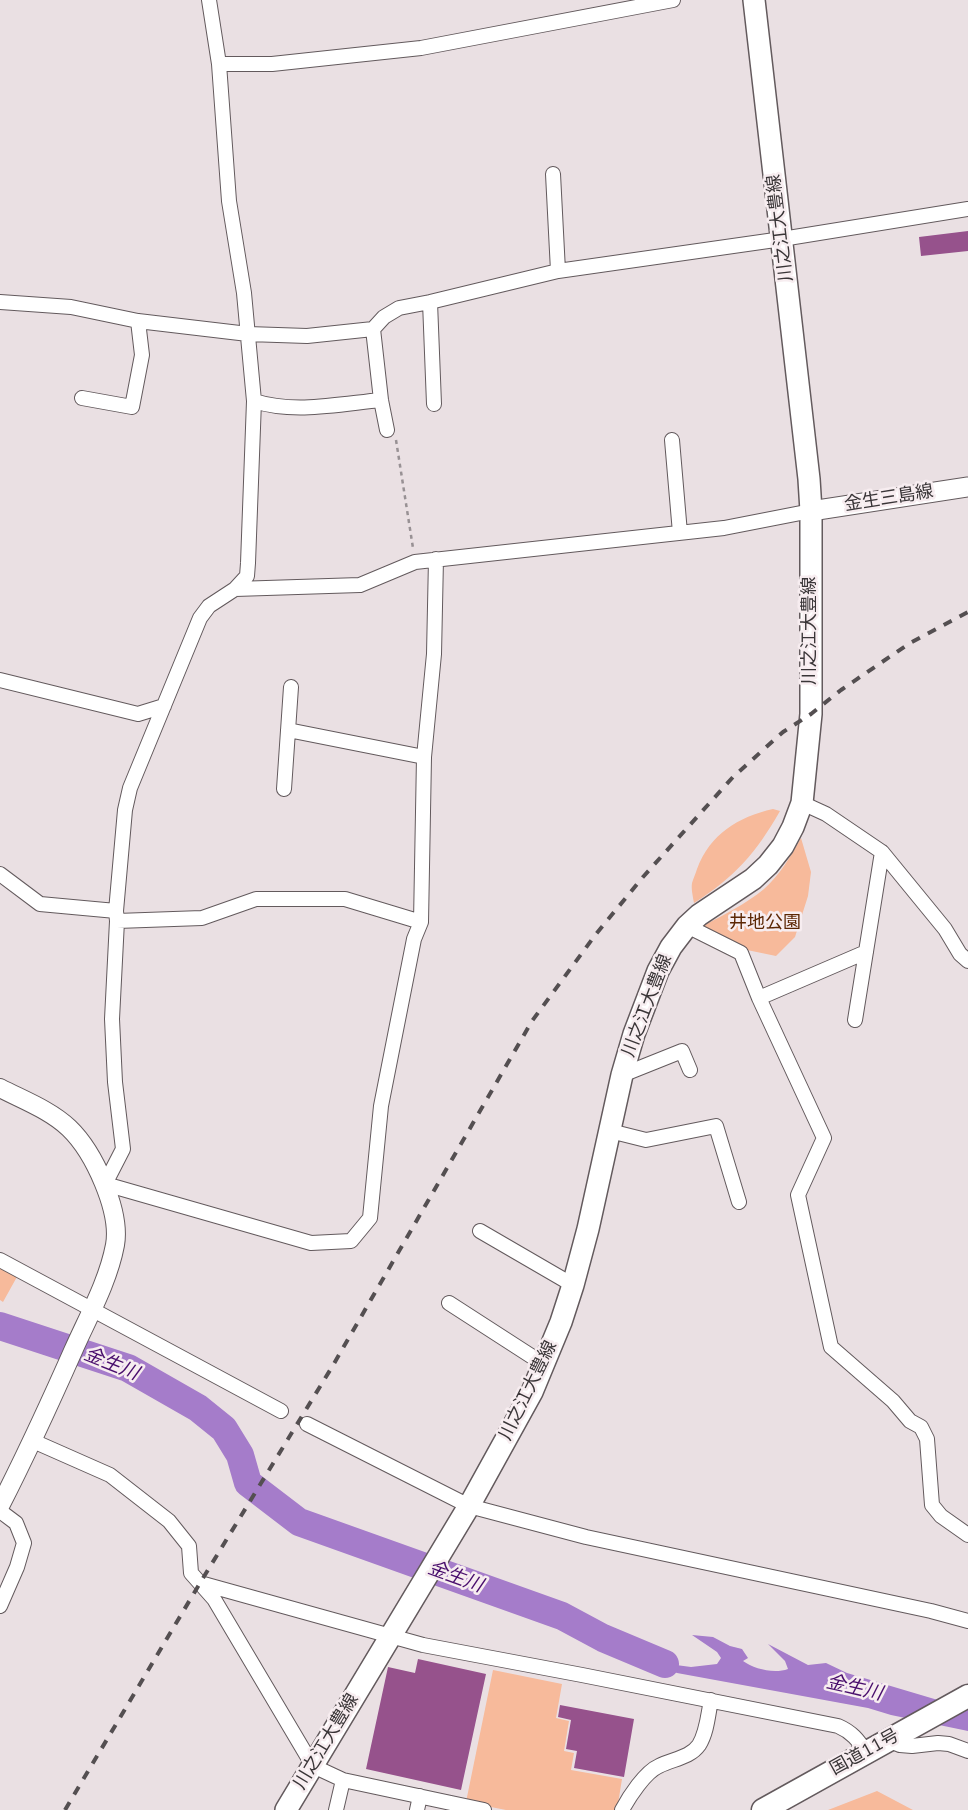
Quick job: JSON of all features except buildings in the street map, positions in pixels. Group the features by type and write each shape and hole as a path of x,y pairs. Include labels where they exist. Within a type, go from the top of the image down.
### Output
{"highway":[{"name":"国道11号","path":"763,1810 968,1696"}],"main road":[{"name":"川之江大豊線","path":"286,1810 511,1432 545,1364 573,1285 588,1229 622,1075 634,1034 658,971 671,946 687,926 699,915 753,879 768,865 783,846 802,802 811,714 809,479 754,0"},
{"name":"金生三島線","path":"810,511 968,486"}],"street":[{"path":"105,1184 123,1149 115,1082 112,1019 125,810 130,788 200,618 209,606 235,589 247,576 254,401 244,293 229,202 219,64 209,0"},
{"path":"219,64 272,64 421,48 673,0"},
{"path":"553,174 558,271"},
{"path":"0,302 71,307 138,321 248,334 307,336 373,329 384,316 399,308 558,271 782,239 968,209"},
{"path":"430,302 434,404"},
{"path":"82,398 132,407 142,356 138,321"},
{"path":"373,329 381,400 387,430"},
{"path":"254,401 266,405 305,408 381,400"},
{"path":"672,440 680,533"},
{"path":"235,589 360,585 415,562 724,528 810,511"},
{"path":"105,1184 311,1243 351,1241 370,1218 381,1106 414,939 421,922 424,756 434,654 436,559"},
{"path":"0,680 138,714 164,706"},
{"path":"284,789 291,687"},
{"path":"288,730 424,756"},
{"path":"802,802 826,814 882,852 945,929 960,954 968,961"},
{"path":"856,1020 882,852"},
{"path":"0,874 40,904 117,916 202,918 256,899 345,899 421,922"},
{"path":"687,926 741,953 759,998 824,1138 798,1195 831,1346 893,1402 910,1421 921,1427 927,1439 932,1505 941,1516 968,1535"},
{"path":"759,998 866,952"},
{"path":"622,1075 682,1051 690,1070"},
{"path":"0,1088 42,1109 69,1128 90,1156 105,1184 113,1212 115,1243 107,1275 90,1314 33,1441 0,1506"},
{"path":"610,1131 646,1140 716,1126 739,1202"},
{"path":"480,1231 573,1285"},
{"path":"0,1260 90,1314 281,1411"},
{"path":"449,1303 545,1364"},
{"path":"307,1424 468,1506 586,1538 931,1610 968,1620"},
{"path":"33,1441 110,1474 169,1521 189,1546 191,1573 214,1599 313,1766 342,1780 418,1803 484,1810"},
{"path":"0,1512 16,1523 24,1543 14,1576 0,1606"},
{"path":"200,1583 422,1645 838,1726 848,1730 866,1752"},
{"path":"622,1810 636,1789 657,1766 689,1755 698,1747 704,1737 711,1700"},
{"path":"888,1740 900,1745 912,1746 938,1743 949,1744 968,1750"},
{"path":"336,1810 342,1780"}],"path":[{"path":"387,430 396,438 415,562"}],"green space":[{"name":"井地公園","path":"773,809 780,811 753,852 733,874 694,903 692,883 709,846 737,822 760,812"},
{"name":"井地公園","path":"801,838 811,872 808,896 795,937 776,956 747,950 703,926 764,889 780,872"},
{"path":"0,1265 18,1275 3,1302 0,1300"},
{"path":"493,1670 562,1684 556,1718 569,1721 564,1751 574,1753 571,1770 622,1779 617,1810 506,1810 466,1802"},
{"path":"877,1791 913,1810 828,1810"}],"water":[{"path":"587,1634 676,1665 691,1667 717,1664 721,1658 717,1652 692,1635 713,1637 730,1646 742,1649 748,1658 743,1661 753,1666 771,1671 788,1669 785,1661 768,1644 808,1665 826,1663 847,1673 968,1709 968,1731 891,1715 868,1708 677,1673"}],"waterway":[{"name":"金生川","path":"0,1326 128,1368 198,1408 224,1429 240,1455 248,1483 299,1522 562,1616 603,1638 665,1664"}],"railway":[{"path":"65,1810 200,1583 332,1367 532,1021 596,934 643,877 733,777 783,732 910,643 968,612"}]}
